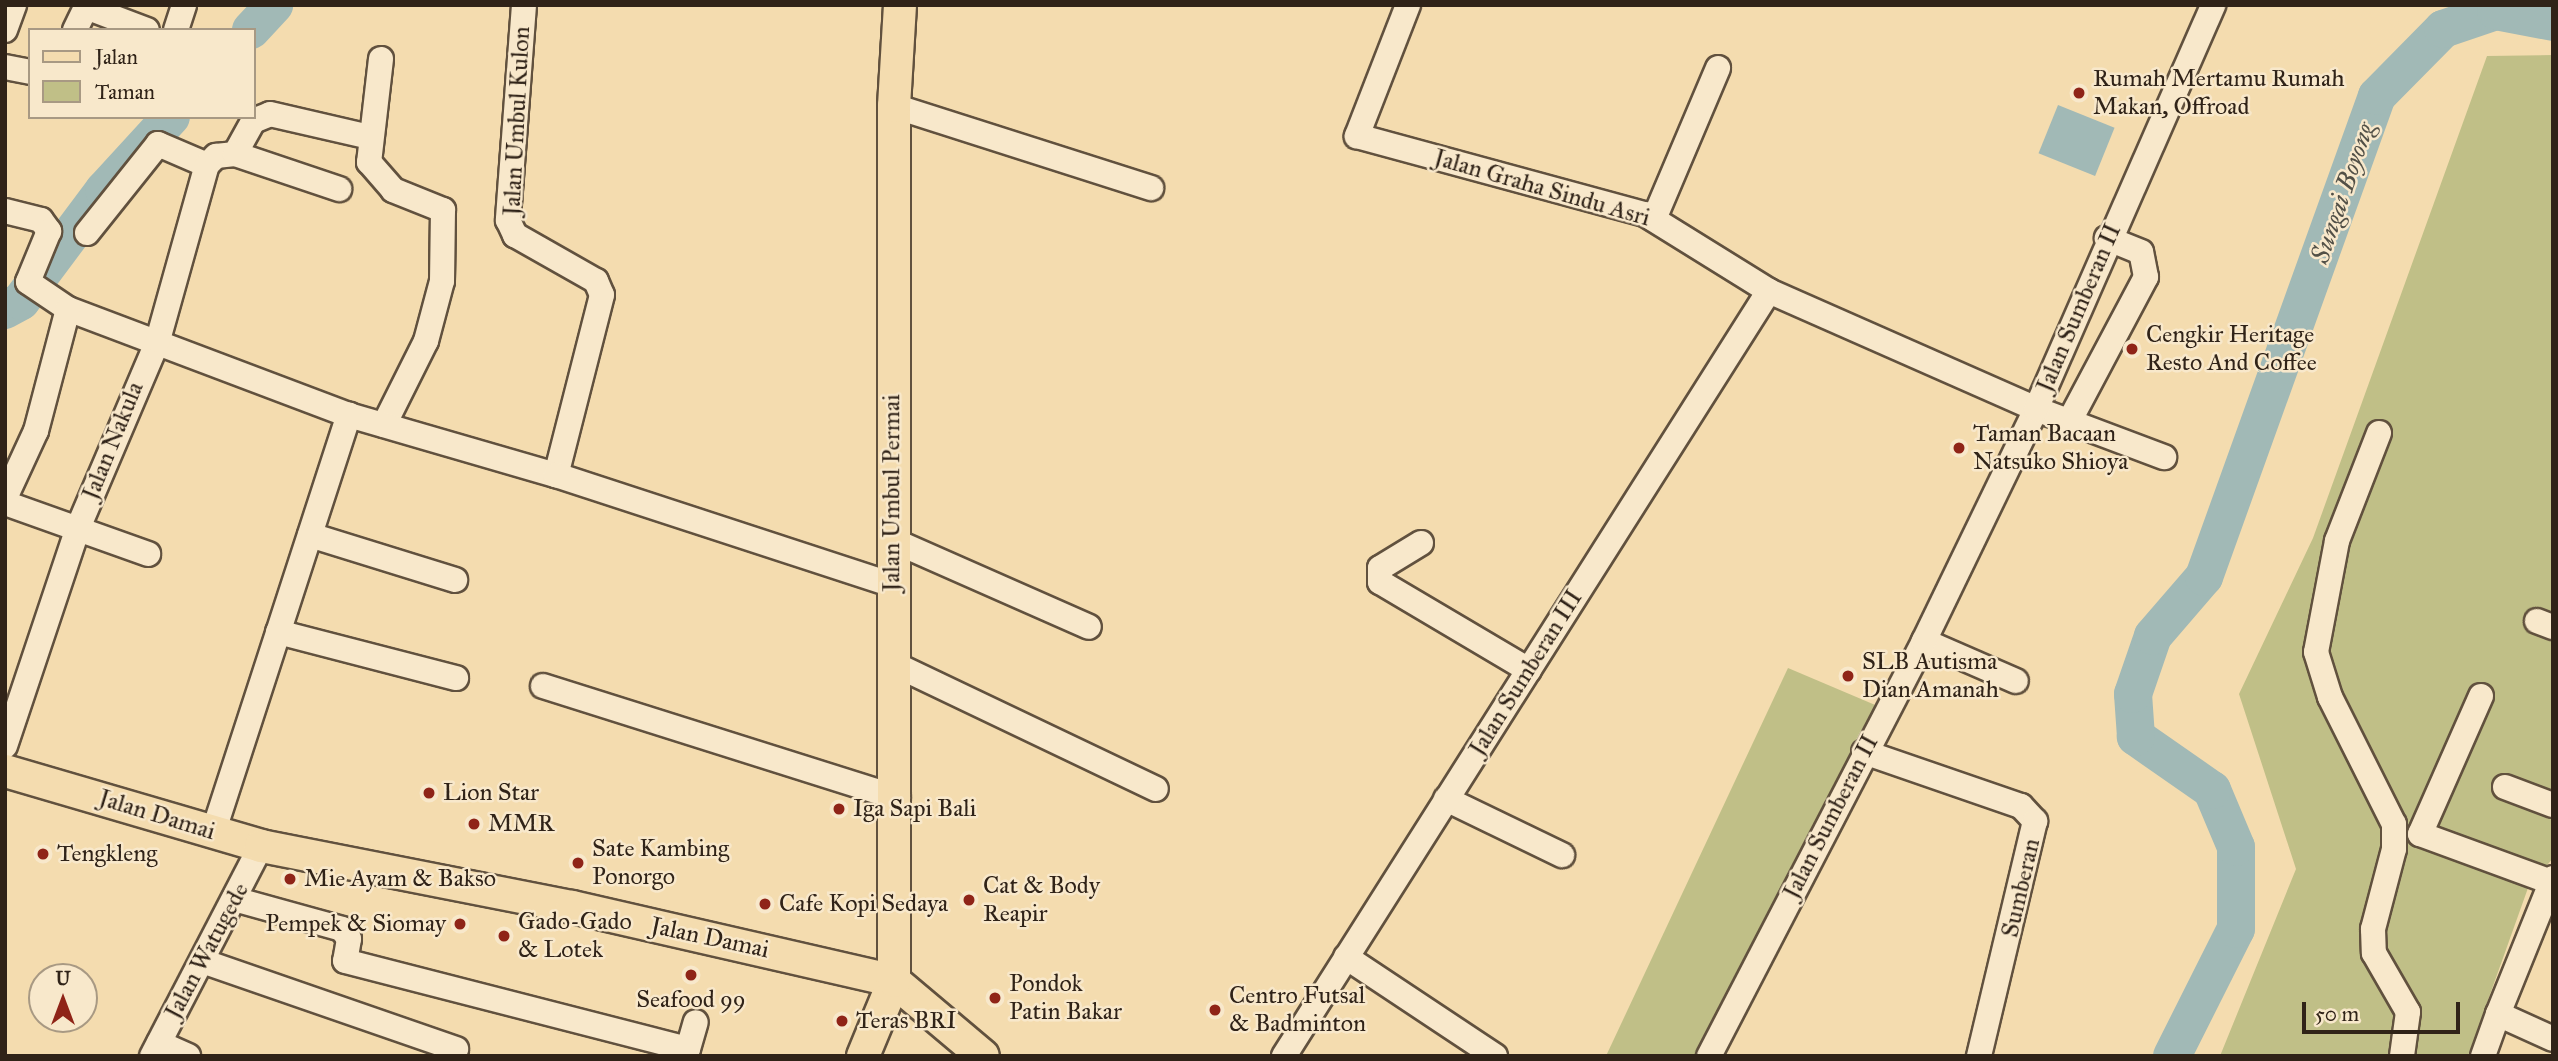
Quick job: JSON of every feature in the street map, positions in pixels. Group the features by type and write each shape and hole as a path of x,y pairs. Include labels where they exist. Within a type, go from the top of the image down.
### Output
{"main road":[{"name":"Jalan Umbul Permai","path":"894,981 898,798 892,585 894,106 900,5"},
{"name":"Jalan Damai","path":"5,771 261,846 572,907 894,981 983,1056"},
{"path":"863,1056 894,981"}],"street":[{"path":"5,30 14,5"},
{"path":"177,28 184,5"},
{"name":"Jalan Umbul Kulon","path":"524,5 508,220 515,235 596,281 602,295 556,475"},
{"name":"Jalan Graha Sindu Asri","path":"1408,5 1356,136 1654,219 1769,291 2036,409 2164,457"},
{"name":"Jalan Sumberan II","path":"1709,1056 1864,752 1924,641 2036,409 2107,238 2213,5"},
{"path":"76,28 87,6 142,28"},
{"path":"380,59 369,162 377,178 443,209 442,281 429,329 384,425"},
{"path":"5,67 28,72"},
{"path":"1654,219 1718,68"},
{"path":"894,106 1151,188"},
{"path":"235,154 254,121 270,114 370,137"},
{"path":"87,233 158,144 207,165 216,156 235,154 339,189"},
{"name":"Jalan Nakula","path":"5,746 78,528 158,340 207,165"},
{"path":"5,211 41,220 49,231 32,286 68,309 158,340 349,415 556,475 892,585"},
{"path":"2070,420 2146,277 2141,251 2107,238"},
{"name":"Jalan Sumberan III","path":"1284,1056 1769,291"},
{"path":"68,309 36,431 5,500 148,554"},
{"path":"213,833 349,415"},
{"path":"2379,433 2337,541 2316,652 2335,708 2394,824 2394,849 2373,929 2374,953 2408,1012 2402,1056"},
{"path":"310,535 455,580"},
{"path":"892,540 1089,627"},
{"path":"1420,543 1380,568 1380,582 1528,670"},
{"path":"278,632 456,678"},
{"path":"1924,641 2016,681"},
{"path":"894,664 1156,789"},
{"path":"543,686 898,798"},
{"path":"2481,696 2420,834 2552,880 2483,1056"},
{"name":"Sumberan","path":"1864,752 2021,806 2035,821 1979,1056"},
{"path":"2504,787 2553,805"},
{"path":"1447,799 1562,855"},
{"name":"Jalan Watugede","path":"156,1049 261,846"},
{"path":"234,899 342,929 349,939 345,961 687,1052 696,1022"},
{"path":"1346,957 1495,1056"},
{"path":"202,961 456,1048"},
{"path":"2498,1014 2553,1040"},
{"path":"156,1049 188,1056"}],"green space":[{"path":"2553,55 2553,858 2528,888 2468,1056 2220,1056 2296,869 2239,694 2313,538 2487,56"},
{"path":"1788,668 1887,710 1703,1056 1606,1056"}],"water":[{"path":"2058,105 2115,128 2095,176 2039,153"}],"waterway":[{"path":"253,28 274,5"},
{"name":"Sungai Boyong","path":"2172,1056 2236,929 2236,847 2212,790 2136,737 2133,694 2153,636 2204,577 2377,96 2443,29 2496,11 2553,22"},
{"path":"5,310 21,301 104,190 169,119"}],"place":[{"name":"Rumah Mertamu Rumah Makan, Offroad","path":"2079,93"},
{"name":"Cengkir Heritage Resto And Coffee","path":"2132,349"},
{"name":"Taman Bacaan Natsuko Shioya","path":"1959,448"},
{"name":"SLB Autisma Dian Amanah","path":"1848,676"},
{"name":"Lion Star","path":"429,793"},
{"name":"Iga Sapi Bali","path":"839,809"},
{"name":"MMR","path":"474,824"},
{"name":"Tengkleng","path":"43,854"},
{"name":"Sate Kambing Ponorgo","path":"578,863"},
{"name":"Mie Ayam & Bakso","path":"290,879"},
{"name":"Cat & Body Reapir","path":"969,900"},
{"name":"Cafe Kopi Sedaya","path":"765,904"},
{"name":"Pempek & Siomay","path":"460,924"},
{"name":"Gado-Gado & Lotek","path":"504,936"},
{"name":"Seafood 99","path":"691,975"},
{"name":"Pondok Patin Bakar","path":"995,998"},
{"name":"Centro Futsal & Badminton","path":"1215,1010"},
{"name":"Teras BRI","path":"842,1021"}]}
